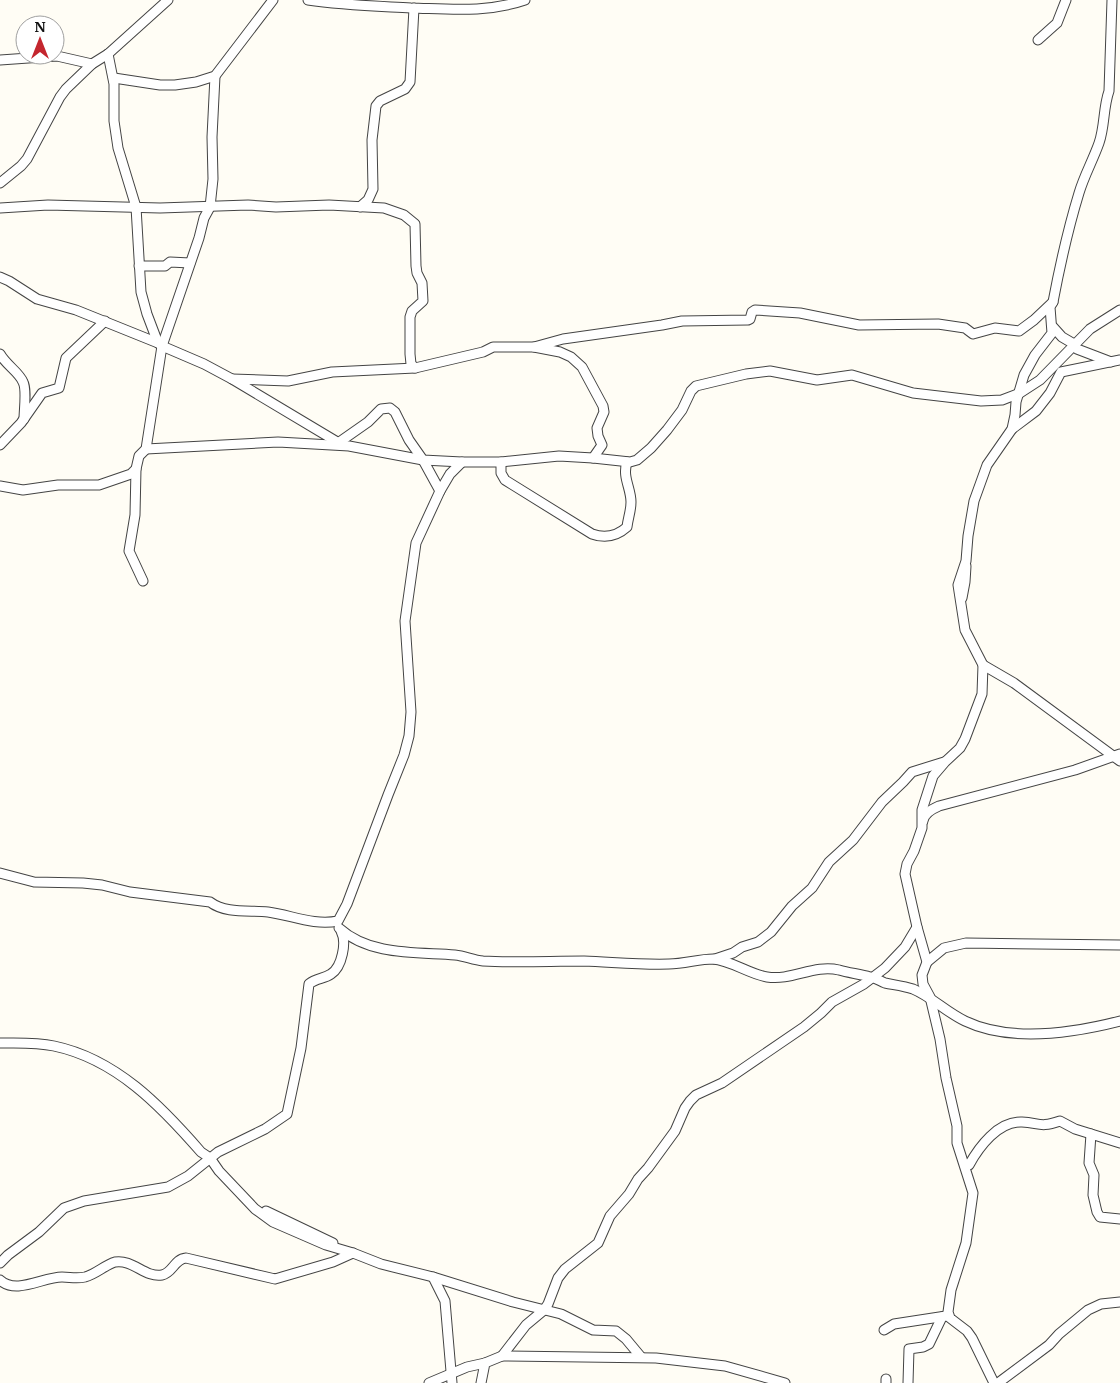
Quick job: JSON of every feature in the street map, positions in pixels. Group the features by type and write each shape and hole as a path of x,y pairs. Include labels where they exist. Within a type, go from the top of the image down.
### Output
{"street":[{"path":"0,183 27,159 60,97 73,82 92,64 108,54 168,0"},
{"path":"143,581 129,551 135,515 136,469 140,456 146,449 160,344 190,263 204,218 210,207 214,179 212,137 215,76 273,0"},
{"path":"308,0 466,10 497,7 522,0"},
{"path":"465,0 466,10"},
{"path":"1038,40 1057,23 1066,0"},
{"path":"1012,429 1016,402 1024,375 1035,355 1050,338 1052,326 1050,307 1053,302 1070,224 1099,141 1104,120 1105,103 1109,91 1112,0"},
{"path":"360,207 368,200 373,188 372,140 376,106 380,101 405,90 410,82 414,8"},
{"path":"108,54 114,78 114,121 118,148 136,207 141,292 147,314 160,344"},
{"path":"0,60 57,56 92,64"},
{"path":"114,78 160,85 175,85 196,82 215,76"},
{"path":"0,208 48,205 210,207 248,205 276,207 329,205 384,208 397,212 411,219 415,224 416,266 424,295 423,301 412,311 410,317 410,354 411,364 415,368"},
{"path":"139,266 165,266 170,262 190,263"},
{"path":"0,277 37,299 76,310 105,321 204,364 338,443 423,460 462,462 501,462 559,456 627,462 636,460 651,448 677,416 691,391 696,386 746,374 778,372 817,380 852,375 913,393 981,401 1002,400 1020,393 1045,376 1090,329 1120,310"},
{"path":"534,346 563,339 662,326 682,321 748,320 755,310 805,314 859,325 932,324 965,328 973,334 996,328 1018,332 1053,302"},
{"path":"0,445 24,418 42,393 59,388 64,362 69,354 105,321"},
{"path":"1052,326 1062,337 1074,344 1077,349 1115,361"},
{"path":"232,379 288,380 332,372 415,368 483,352 493,346 534,346 560,352 577,361 594,392 602,402 604,412 597,428 602,445 594,458"},
{"path":"0,354 23,381 25,389 24,418"},
{"path":"922,828 922,810 933,776 960,748 972,723 982,694 983,665 965,630 958,585 966,561 970,517 987,465 1012,429 1036,411 1050,393 1061,372 1115,361"},
{"path":"338,443 368,422 382,409 390,408 395,412 408,440 423,460 440,491"},
{"path":"146,449 278,442 349,446"},
{"path":"0,1264 8,1255 39,1232 64,1208 84,1201 168,1187 181,1180 218,1152 265,1129 287,1114 301,1048 310,984 315,980 330,975 334,971 344,946 344,937 338,924 406,752 411,712 405,630 407,596 416,543 440,491 450,474 462,462"},
{"path":"501,462 501,473 505,480 592,534 605,538 617,534 628,527 631,502 625,479 627,462"},
{"path":"0,486 23,490 58,486 99,485 125,477 136,469"},
{"path":"983,665 1014,682 1118,757"},
{"path":"922,810 932,809 1118,757"},
{"path":"0,873 34,882 102,885 130,892 210,902 216,907 227,909 282,915 304,921 338,924 347,934 385,950 456,955 483,961 681,964 715,959 758,942 771,932 792,906 812,888 829,862 849,843 882,802 912,772 945,762"},
{"path":"927,962 905,874 907,864 914,852 922,828 923,819 932,809"},
{"path":"502,1356 526,1325 544,1310 560,1274 571,1263 588,1253 598,1243 610,1216 629,1194 638,1179 675,1131 690,1101 696,1095 734,1075 804,1027 832,1002 854,991 885,968 905,947 917,927"},
{"path":"908,1383 909,1350 929,1344 945,1316 966,1243 974,1193 957,1143 956,1119 946,1078 940,1039 930,997 922,975 927,962 949,946 966,943 1120,945"},
{"path":"715,959 755,974 769,977 799,974 826,968 873,977 930,997 953,1015 967,1022 997,1030 1047,1034 1068,1032 1120,1021"},
{"path":"0,1042 52,1045 86,1056 105,1066 153,1100 201,1152 210,1158 219,1171 247,1201 273,1222 326,1245 381,1264 433,1276 513,1302 567,1316 593,1330 619,1332 641,1357"},
{"path":"969,1165 979,1149 996,1132 1012,1123 1019,1122 1044,1126 1060,1121 1075,1129 1120,1143"},
{"path":"1091,1134 1089,1163 1094,1175 1094,1195 1097,1212 1100,1217 1120,1219"},
{"path":"0,1280 6,1285 14,1286 60,1277 84,1278 117,1262 128,1263 148,1273 161,1275 169,1271 178,1260 186,1258 276,1279 333,1262 353,1253"},
{"path":"433,1276 445,1301 452,1383"},
{"path":"998,1383 1049,1345 1073,1321 1088,1310 1101,1304 1120,1302"},
{"path":"884,1330 894,1324 945,1316 966,1331 972,1338 994,1383"},
{"path":"429,1383 467,1367 485,1363 502,1356 641,1357 725,1366 785,1383"},
{"path":"481,1383 485,1363"}]}
